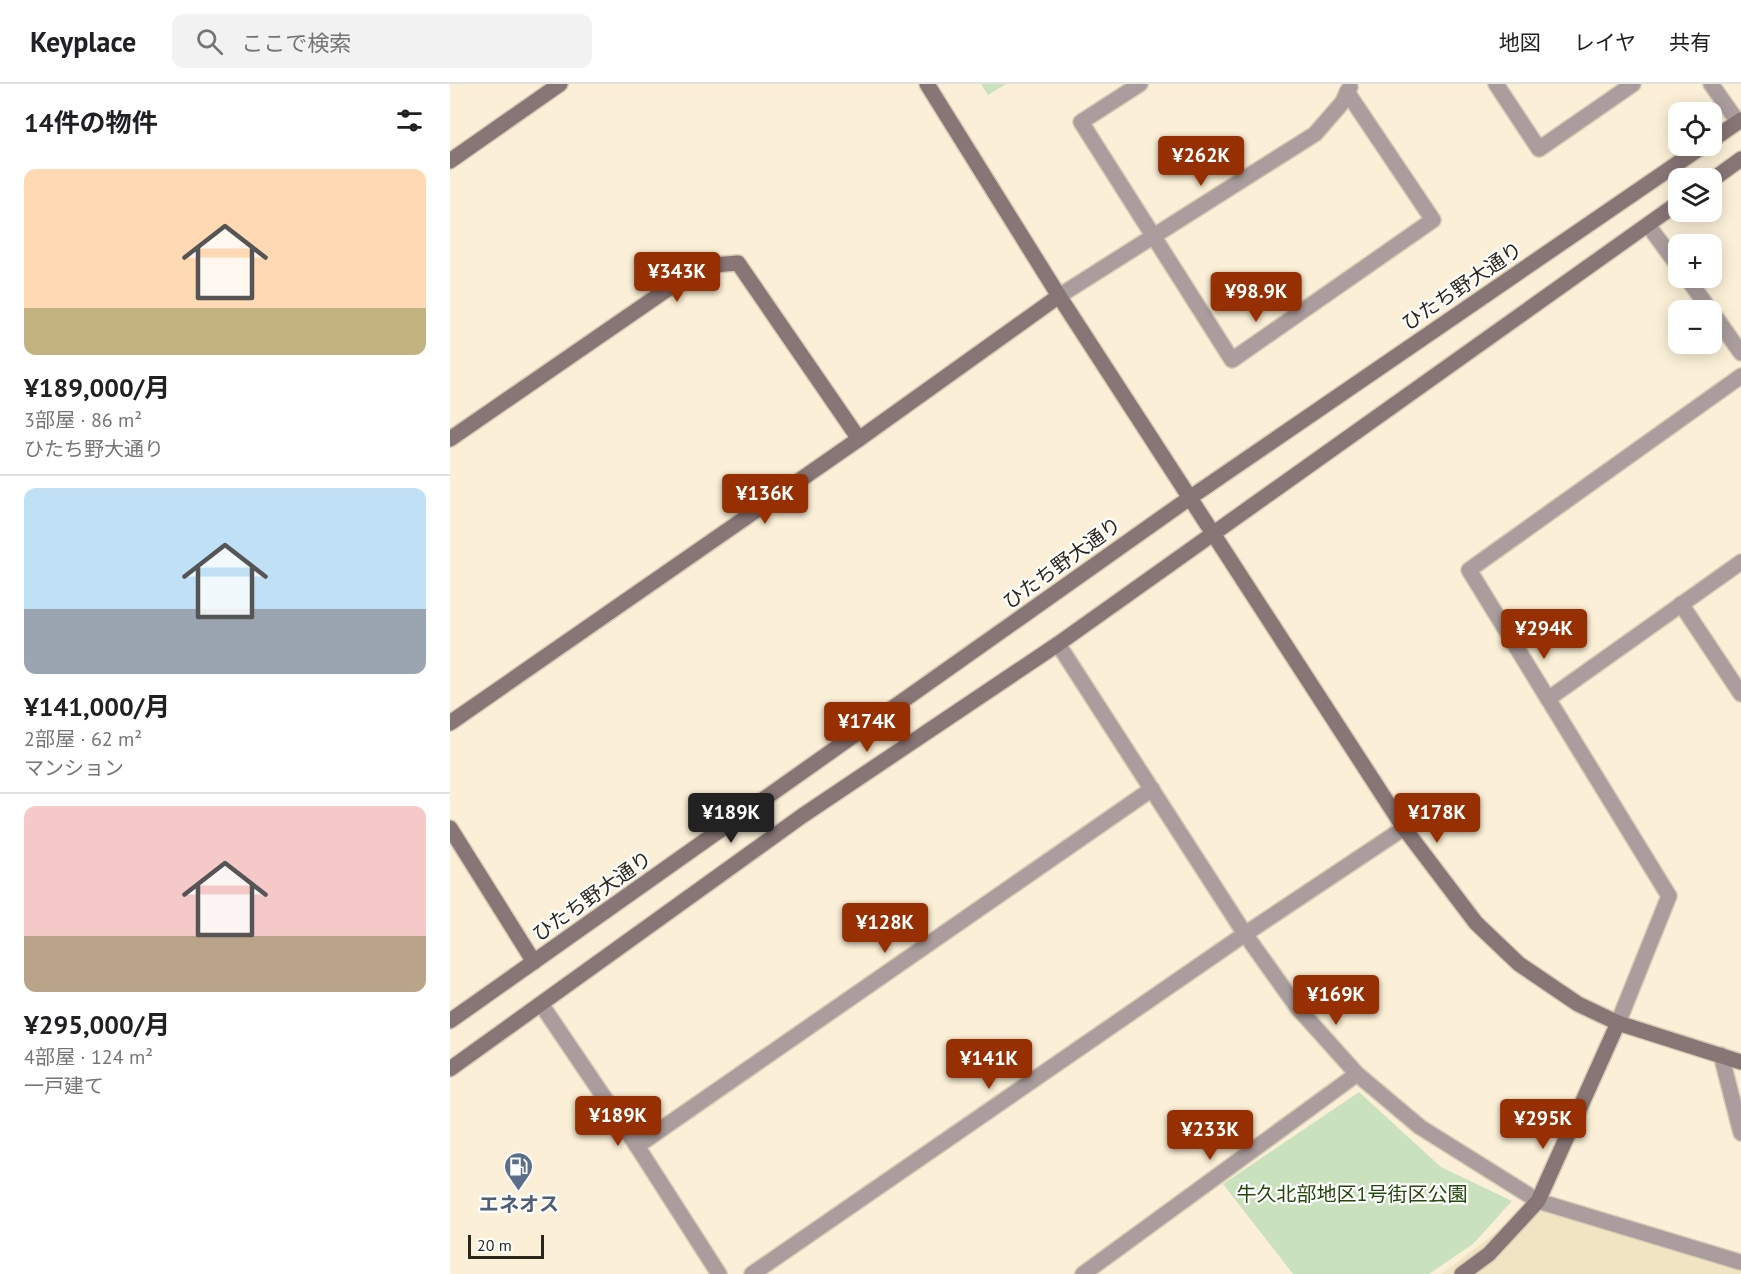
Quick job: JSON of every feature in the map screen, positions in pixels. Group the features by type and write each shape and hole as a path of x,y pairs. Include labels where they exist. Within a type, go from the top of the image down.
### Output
{"street":[{"path":"450,161 560,84"},
{"path":"927,84 1059,296 1404,828 1476,923 1519,964 1578,1004 1618,1023 1741,1062"},
{"path":"1140,84 1081,122 1232,360 1433,220 1349,88"},
{"path":"1496,84 1539,149 1634,84"},
{"path":"1711,84 1740,121 1722,133"},
{"path":"450,723 859,439 1059,296 1315,134 1342,103 1349,88"},
{"name":"ひたち野大通り","path":"450,1022 1191,497 1688,156"},
{"path":"1722,173 1741,159"},
{"path":"450,1069 802,816 1058,644 1668,210"},
{"path":"1648,225 1668,252"},
{"path":"450,440 701,266 738,263 859,439"},
{"path":"1694,288 1703,300"},
{"path":"1722,326 1741,352"},
{"path":"1462,1274 1489,1254 1538,1201 1618,1023 1669,896 1469,570 1741,376"},
{"path":"1548,699 1741,562"},
{"path":"1682,604 1741,694"},
{"path":"1058,644 1245,934 1298,1007 1356,1074 1419,1127 1538,1201 1739,1265"},
{"path":"637,1146 1152,789"},
{"path":"450,828 534,962"},
{"path":"752,1274 1245,934 1404,828"},
{"path":"541,1004 637,1146 719,1274"},
{"path":"1721,1055 1741,1133"},
{"path":"1083,1274 1356,1074"}],"shaded area":[{"path":"1538,1201 1740,1262 1741,1274 1441,1274"}],"green space":[{"path":"981,84 1006,84 988,95"},
{"name":"牛久北部地区1号街区公園","path":"1359,1092 1441,1167 1512,1201 1473,1244 1429,1274 1293,1274 1223,1184"}],"place":[{"name":"エネオス","path":"519,1192"}]}
